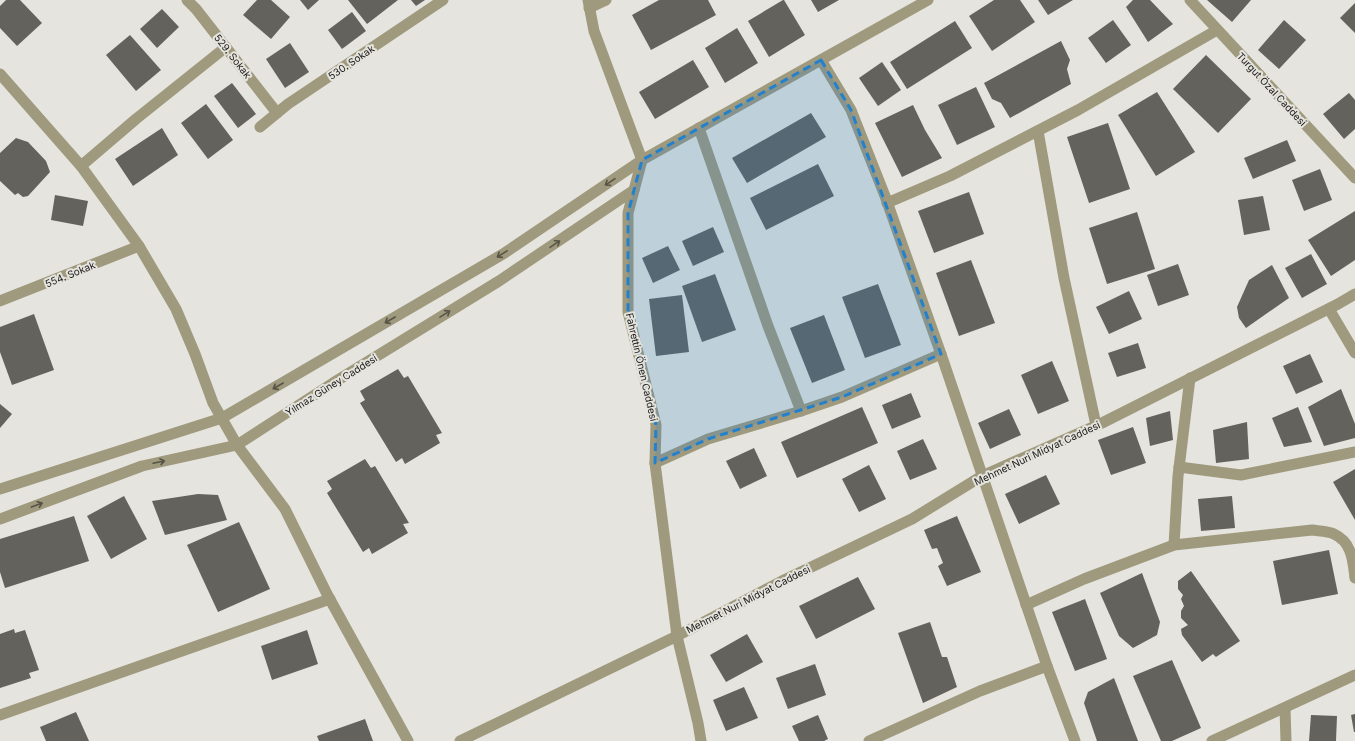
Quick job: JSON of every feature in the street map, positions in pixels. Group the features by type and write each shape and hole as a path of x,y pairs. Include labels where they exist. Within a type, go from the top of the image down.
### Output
{"street":[{"name":"529. Sokak","path":"187,0 196,9 277,113"},
{"name":"530. Sokak","path":"260,126 443,0"},
{"path":"606,0 588,4 594,31 642,160"},
{"path":"0,489 222,418 503,254 642,160 928,0"},
{"name":"Turgut Özal Caddesi","path":"1190,0 1355,178"},
{"path":"887,202 950,176 1038,131 1078,110 1217,30"},
{"path":"81,166 136,119 226,47"},
{"path":"821,60 851,110 887,202 941,354 1026,606 1075,741"},
{"path":"0,75 81,166 139,246 176,309 213,403 237,445 285,509 330,599 408,741"},
{"path":"698,128 768,326 801,411"},
{"path":"1038,131 1064,278 1096,425"},
{"name":"Fahrettin Önen Caddesi","path":"642,160 628,213 628,312 656,425 655,462 677,636 698,722 700,741"},
{"name":"Yılmaz Güney Caddesi","path":"0,519 142,466 237,445 333,383 499,281 634,190"},
{"name":"554. Sokak","path":"0,301 139,246"},
{"name":"Mehmet Nuri Midyat Caddesi","path":"460,741 677,636 782,581 912,519 982,476 1096,425 1329,309 1355,294"},
{"path":"1329,309 1355,353"},
{"path":"655,462 708,439 842,397 941,354"},
{"path":"1174,545 1180,467 1190,378"},
{"path":"1180,467 1241,475 1355,452"},
{"path":"1026,606 1084,580 1174,545 1312,530 1334,533 1347,544 1353,558 1355,578"},
{"path":"0,715 330,599"},
{"path":"869,741 980,691 1047,666"},
{"path":"1212,741 1355,675"},
{"path":"1285,708 1286,741"}],"highlighted area":[{"path":"821,60 851,110 941,354 842,397 708,439 655,463 656,425 628,312 628,213 642,160"}],"building":[{"path":"6,0 20,0 42,23 17,46 0,28 0,6"},
{"path":"257,0 271,0 290,17 271,39 243,15"},
{"path":"300,0 319,0 308,10"},
{"path":"348,0 398,0 367,24"},
{"path":"411,0 425,0 416,6"},
{"path":"659,0 708,0 716,15 651,50 632,15"},
{"path":"783,0 805,35 769,57 748,21"},
{"path":"811,0 839,0 818,12"},
{"path":"994,0 1020,0 1035,22 992,51 969,16"},
{"path":"1038,0 1073,0 1048,15"},
{"path":"1133,0 1150,0 1173,24 1148,42 1126,7"},
{"path":"1207,0 1251,0 1232,22"},
{"path":"1355,3 1355,33 1340,18"},
{"path":"162,9 179,27 157,48 140,29"},
{"path":"352,12 366,31 342,49 328,30"},
{"path":"1113,20 1131,45 1106,63 1088,38"},
{"path":"1284,20 1306,40 1279,69 1258,50"},
{"path":"955,21 972,48 907,89 890,62"},
{"path":"737,28 758,63 725,83 705,48"},
{"path":"130,35 161,70 136,91 106,55"},
{"path":"1061,41 1070,60 1067,69 1071,84 1010,118 1001,103 992,99 984,83"},
{"path":"290,43 309,72 285,88 266,59"},
{"path":"1206,55 1251,99 1218,133 1173,89"},
{"path":"693,60 709,87 655,119 639,92"},
{"path":"882,62 901,90 878,106 859,78"},
{"path":"232,83 256,114 238,128 214,96"},
{"path":"976,87 995,127 957,145 938,105"},
{"path":"1157,92 1195,152 1156,176 1118,115"},
{"path":"1349,93 1355,100 1355,129 1344,139 1323,114"},
{"path":"206,104 233,140 208,159 181,123"},
{"path":"913,105 925,130 942,158 902,177 875,123"},
{"path":"811,113 826,137 747,183 732,158"},
{"path":"1108,123 1130,189 1089,203 1067,137"},
{"path":"162,128 178,155 133,186 115,159"},
{"path":"16,138 28,142 46,161 50,172 28,196 23,197 18,193 15,195 0,181 0,153"},
{"path":"1287,140 1296,161 1253,179 1244,158"},
{"path":"818,164 834,196 766,230 750,198"},
{"path":"1320,169 1332,200 1304,211 1292,180"},
{"path":"969,192 984,234 934,253 918,211"},
{"path":"55,195 88,201 83,226 51,220"},
{"path":"1263,196 1270,230 1244,235 1238,200"},
{"path":"1355,211 1355,260 1331,276 1308,240"},
{"path":"1137,212 1155,269 1107,284 1089,228"},
{"path":"713,227 724,252 693,266 682,241"},
{"path":"668,246 680,270 653,283 642,258"},
{"path":"1311,254 1327,284 1302,298 1285,268"},
{"path":"971,260 995,323 959,336 936,273"},
{"path":"1178,264 1189,295 1158,306 1147,275"},
{"path":"1272,265 1289,298 1246,328 1239,318 1237,307 1249,280"},
{"path":"715,274 736,330 702,342 682,286"},
{"path":"878,284 901,345 865,358 842,297"},
{"path":"1129,291 1142,319 1109,334 1096,307"},
{"path":"682,295 689,352 656,356 649,299"},
{"path":"34,314 54,370 12,385 0,352 0,327"},
{"path":"824,315 845,370 812,383 790,328"},
{"path":"1138,343 1146,368 1117,377 1108,353"},
{"path":"1310,354 1323,382 1296,394 1283,366"},
{"path":"1052,361 1069,401 1038,414 1021,375"},
{"path":"398,369 404,378 408,376 442,433 436,435 440,443 405,464 402,458 396,462 360,403 365,400 360,391"},
{"path":"1341,389 1355,424 1355,438 1324,446 1308,407"},
{"path":"911,393 921,417 892,429 882,405"},
{"path":"0,404 12,414 0,428"},
{"path":"862,407 878,443 797,478 781,442"},
{"path":"1298,407 1312,442 1284,447 1272,418"},
{"path":"1009,409 1021,435 990,449 978,423"},
{"path":"1170,411 1173,440 1150,446 1146,418"},
{"path":"1247,422 1249,459 1216,463 1213,430"},
{"path":"1133,427 1146,463 1111,475 1098,440"},
{"path":"923,439 937,469 910,480 897,451"},
{"path":"754,448 767,476 740,489 726,461"},
{"path":"365,459 371,468 375,466 409,523 403,524 408,533 372,554 369,548 363,552 327,493 332,489 327,481"},
{"path":"869,465 886,499 859,512 842,479"},
{"path":"1355,469 1355,520 1333,482"},
{"path":"1046,475 1060,504 1019,524 1005,494"},
{"path":"198,494 218,495 227,520 165,535 152,501"},
{"path":"124,496 147,539 111,559 87,516"},
{"path":"1232,496 1235,528 1201,531 1198,499"},
{"path":"74,516 89,561 5,588 0,572 0,539"},
{"path":"957,516 981,572 947,586 938,566 943,563 937,548 932,549 924,530"},
{"path":"239,522 270,589 218,612 187,545"},
{"path":"1329,550 1338,594 1282,605 1273,561"},
{"path":"1191,571 1240,641 1216,657 1213,654 1202,662 1182,635 1181,629 1188,625 1181,618 1181,611 1184,606 1181,599 1183,595 1178,589 1178,581"},
{"path":"1142,573 1160,622 1157,635 1133,648 1119,636 1100,593"},
{"path":"858,577 875,609 816,639 799,606"},
{"path":"1085,599 1107,659 1075,671 1052,612"},
{"path":"930,622 942,657 947,657 957,687 923,703 898,633"},
{"path":"14,629 15,633 25,630 39,670 29,673 31,678 0,688 0,634"},
{"path":"307,630 318,664 272,680 261,646"},
{"path":"747,634 763,662 726,682 710,655"},
{"path":"1172,660 1201,728 1172,741 1161,741 1133,676"},
{"path":"815,664 826,695 788,709 776,678"},
{"path":"1114,678 1138,741 1097,741 1084,703 1088,692"},
{"path":"744,687 758,718 726,731 713,700"},
{"path":"76,712 89,741 46,741 40,727"},
{"path":"1355,714 1355,732 1354,732 1351,715"},
{"path":"818,715 828,739 824,741 799,741 792,726"},
{"path":"1311,715 1337,716 1336,741 1309,741"},
{"path":"365,719 373,741 319,741 317,736"}]}
